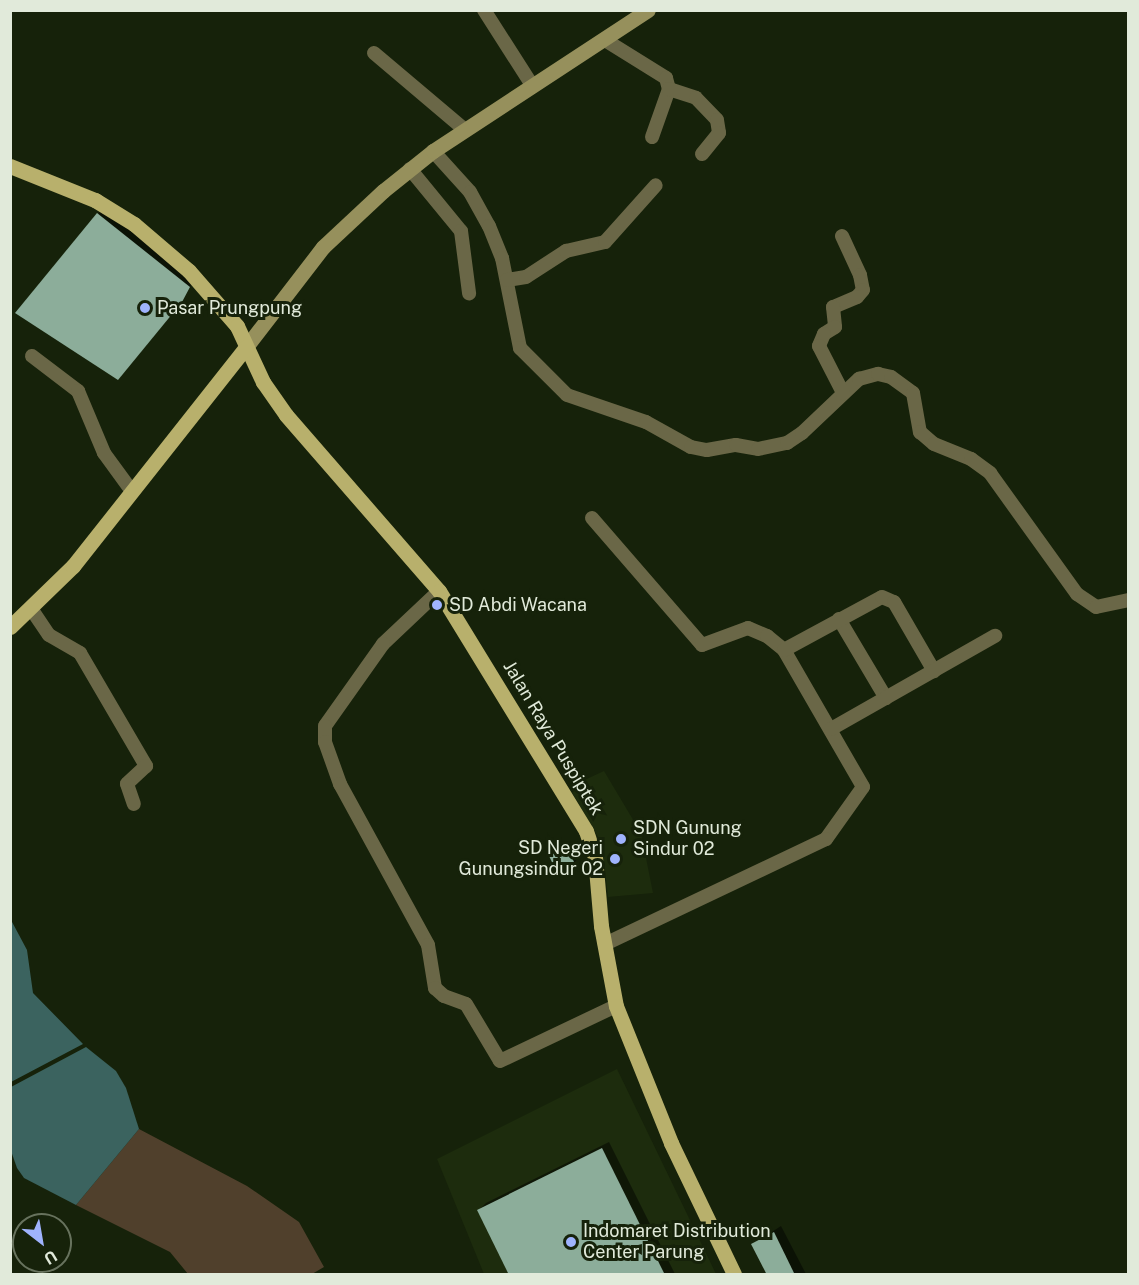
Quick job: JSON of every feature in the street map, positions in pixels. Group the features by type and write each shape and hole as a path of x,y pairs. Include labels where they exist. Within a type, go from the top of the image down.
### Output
{"main road":[{"path":"10,627 32,610 74,566 131,490 339,229 433,152 648,10"},
{"name":"Jalan Raya Puspiptek","path":"10,166 71,187 134,224 189,271 237,326 262,382 286,415 439,591 586,831 595,857 605,944 616,1006 671,1143 734,1275"}],"street":[{"path":"484,10 532,85"},
{"path":"605,40 666,78 669,89 652,137"},
{"path":"374,53 465,130"},
{"path":"669,89 696,98 717,120 719,133 702,154"},
{"path":"433,152 470,192 489,226 507,280 511,316 520,348 556,386 581,402 646,422 692,447 771,448 802,433 843,393 868,375 891,377 905,385 916,401 915,417 920,432 934,444 970,459 990,473 1077,594 1096,608 1128,600"},
{"path":"410,170 460,231 470,293"},
{"path":"507,280 526,277 566,251 605,242 656,185"},
{"path":"842,236 860,275 862,290 857,297 833,307 835,327 824,334 819,346 843,393"},
{"path":"32,356 78,390 104,453 131,490"},
{"path":"592,518 702,645 748,628 766,636 784,650 863,787 826,839 605,944"},
{"path":"439,591 383,644 325,726 325,742 340,784 405,910 428,945 435,988 444,996 466,1004 500,1061 616,1006"},
{"path":"784,650 875,598 888,597 934,671"},
{"path":"32,610 49,635 80,653 146,766 127,784 134,804"},
{"path":"839,619 886,698"},
{"path":"831,729 995,636"}],"shaded area":[{"name":"SDN Gunung Sindur 02","path":"604,771 641,833 653,893 608,897 602,844 569,787"},
{"path":"617,1069 716,1274 484,1274 437,1159"},
{"path":"139,1129 247,1186 299,1222 324,1267 312,1274 188,1274 170,1252 76,1205"}],"water":[{"path":"11,920 27,950 33,993 83,1044 11,1082"},
{"path":"86,1047 116,1071 126,1088 139,1129 76,1205 24,1178 17,1168 11,1151 11,1087"}],"building":[{"path":"97,213 190,287 182,302 118,380 15,313"},
{"path":"567,847 575,864 557,873 549,855"},
{"name":"Indomaret Distribution Center Parung","path":"602,1148 665,1275 509,1275 477,1210"},
{"path":"774,1232 795,1275 767,1275 751,1244"}],"place":[{"name":"Pasar Prungpung","path":"145,308"},
{"name":"SD Abdi Wacana","path":"437,605"},
{"name":"SDN Gunung Sindur 02","path":"621,839"},
{"name":"SD Negeri Gunungsindur 02","path":"615,859"},
{"name":"Indomaret Distribution Center Parung","path":"571,1242"}]}
